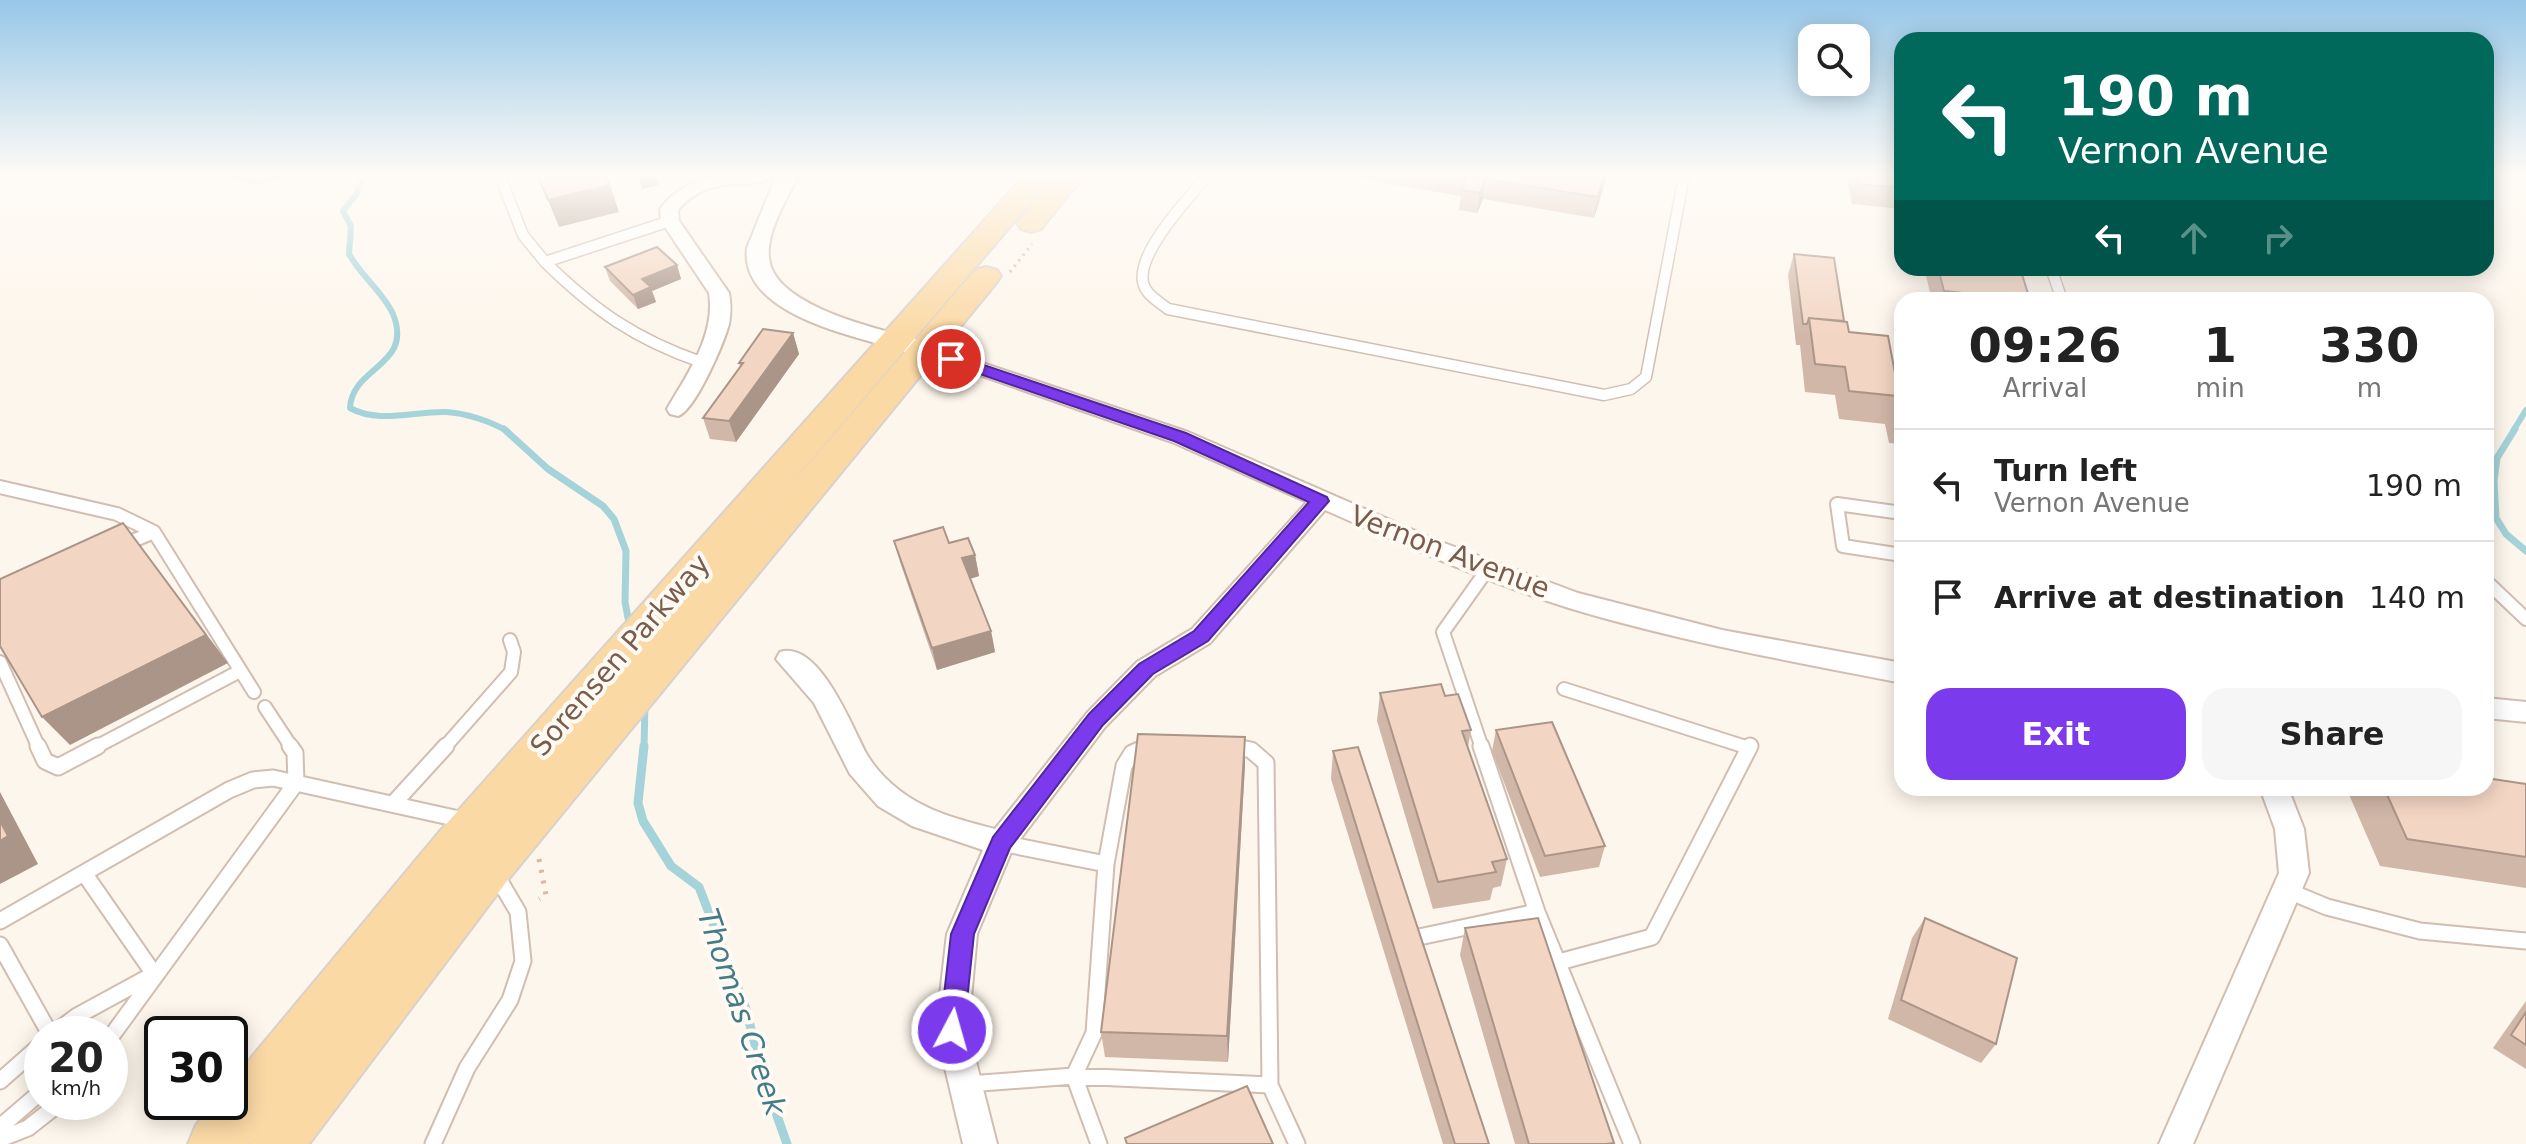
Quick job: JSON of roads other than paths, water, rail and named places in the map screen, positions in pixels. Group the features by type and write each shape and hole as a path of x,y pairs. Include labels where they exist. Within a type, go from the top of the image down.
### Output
{"main road":[{"name":"Sorensen Parkway","path":"276,1144 491,867 706,611 998,229"},
{"name":"Sorensen Parkway","path":"215,1144 335,991 572,709 693,572 1019,229"}],"street":[{"path":"676,229 719,293 724,306 720,325 678,409"},
{"path":"767,229 758,252 758,268 763,280 787,300 814,313 909,345"},
{"name":"Vernon Avenue","path":"909,345 1180,437 1320,501 1487,570 1573,600 1810,658 1894,672"},
{"path":"980,1144 952,1030 962,934 1001,843 1096,720 1146,669 1201,636 1320,501"},
{"path":"789,659 811,679 834,711 859,765 889,801 929,823 1001,843"},
{"path":"2494,709 2526,712"},
{"path":"2176,1144 2294,873 2295,847 2282,796"}],"lane":[{"path":"521,229 545,262 591,308 654,347 701,362"},
{"path":"545,262 644,229"},
{"path":"1167,229 1142,269 1143,282 1149,295 1168,309 1604,395 1631,389 1646,377 1674,229"},
{"path":"0,487 117,514 154,532 254,692"},
{"path":"1894,512 1837,504 1843,546 1894,554"},
{"path":"112,551 154,532"},
{"path":"1487,570 1443,632 1537,912 1632,1144"},
{"path":"2494,589 2526,619"},
{"path":"393,804 511,672 514,652 510,640"},
{"path":"0,662 45,761 58,767 240,671"},
{"path":"1559,962 1652,937 1750,746 1564,689"},
{"path":"124,1016 296,783 295,753 265,707"},
{"path":"1099,1144 1074,1076 1094,1033 1106,864 1124,766 1132,753 1147,746 1163,746"},
{"path":"1210,746 1242,746 1257,752 1266,763 1270,1085 1297,1144"},
{"path":"0,921 229,790 253,780 273,778 475,823"},
{"path":"1001,843 1106,864"},
{"path":"433,1144 467,1068 510,1000 523,961 518,912 491,867"},
{"path":"84,873 154,974"},
{"path":"2286,890 2327,907 2420,931 2526,941"},
{"path":"1419,937 1537,912"},
{"path":"0,945 41,1016"},
{"path":"77,1016 154,974"},
{"path":"0,1081 24,1060"},
{"path":"965,1084 1074,1076 1270,1085"},
{"path":"0,1127 24,1106"},
{"path":"0,1139 28,1128 38,1120"}],"waterway":[{"name":"Thomas Creek","path":"351,229 349,254 389,306 397,331 389,356 361,383 353,394 350,408 361,413 385,416 453,413 477,418 505,430"},
{"path":"2513,431 2526,410"},
{"path":"2515,429 2497,458 2494,481 2496,518 2506,534 2526,551"},
{"name":"Thomas Creek","path":"505,430 548,469 603,506 614,519 626,551 625,602 630,628"},
{"name":"Thomas Creek","path":"644,748 645,703"},
{"name":"Thomas Creek","path":"644,746 638,803 643,821 671,866 699,887 746,1009 763,1076 787,1144"}]}
